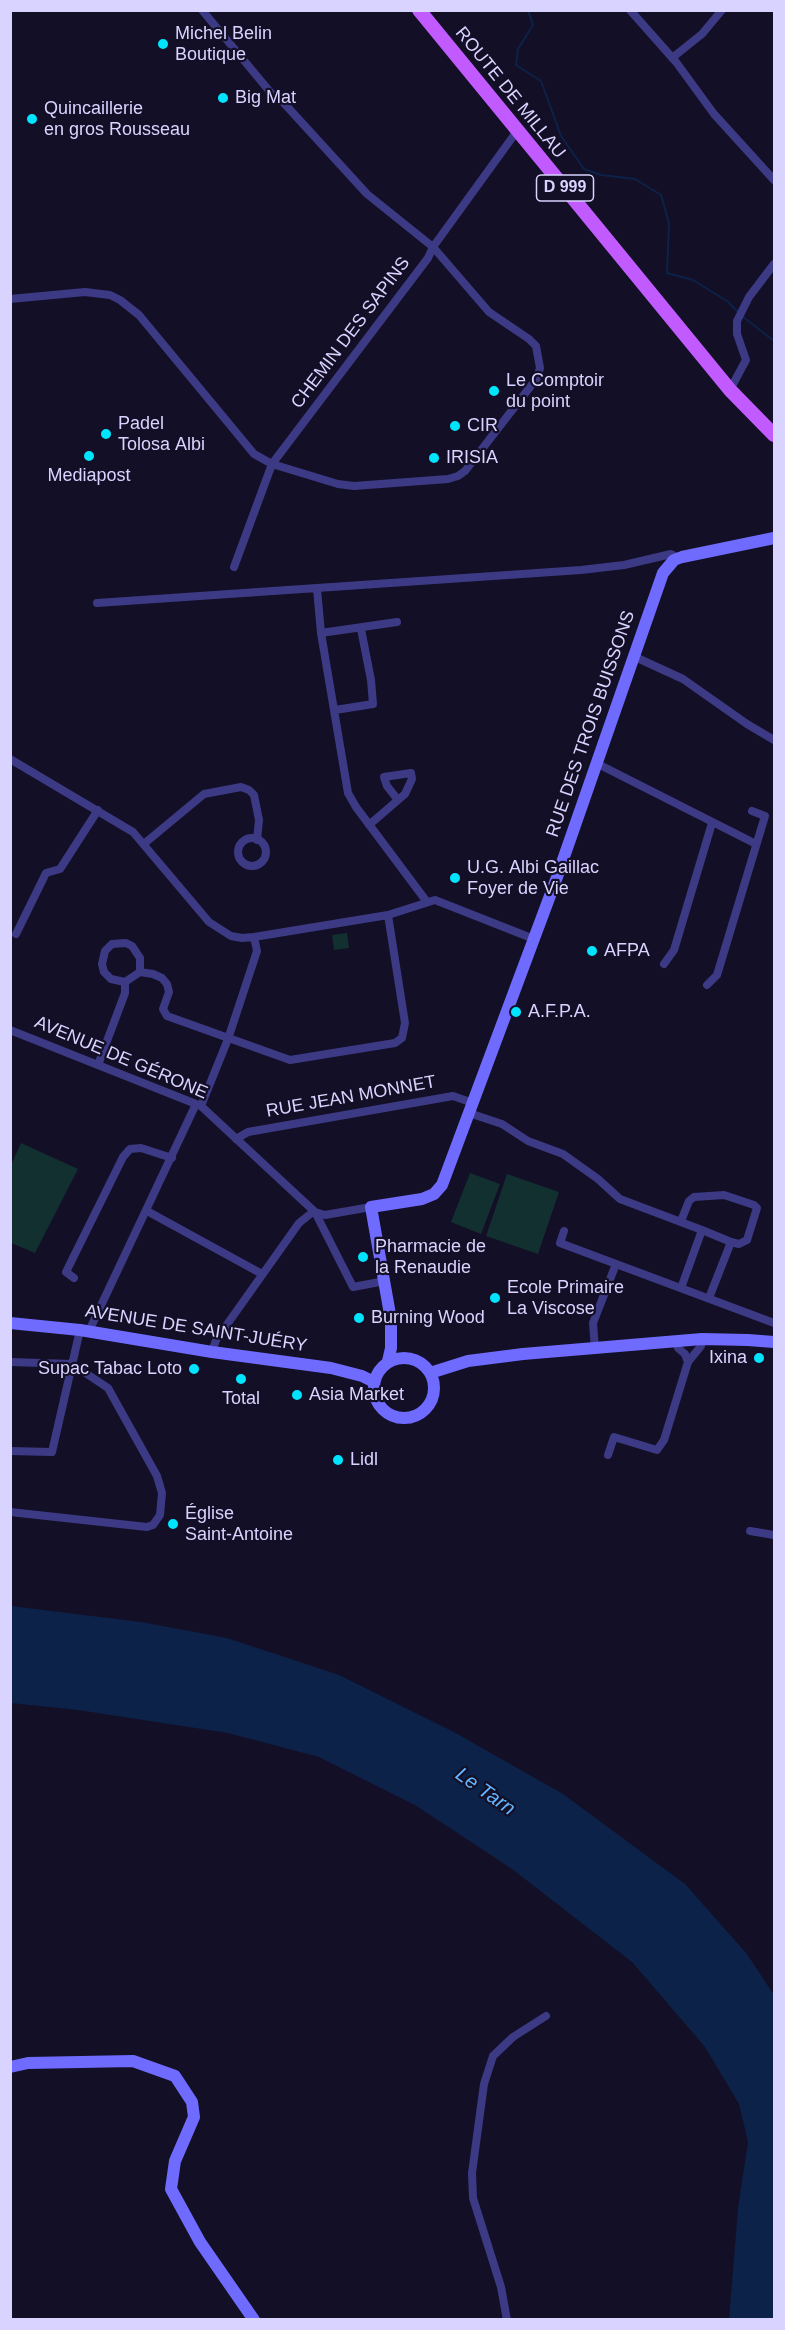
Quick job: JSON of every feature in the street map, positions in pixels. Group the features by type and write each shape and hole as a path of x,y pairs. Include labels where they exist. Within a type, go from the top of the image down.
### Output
{"main road":[{"name":"ROUTE DE MILLAU","path":"419,10 730,390 774,435"},
{"name":"ROUTE DE MILLAU","path":"711,366 774,425"}],"street":[{"path":"10,299 95,292 120,300 139,315 247,448 272,464 338,484 354,486 458,476 465,471 537,378 540,368 536,346 489,312 433,247 367,194 282,101 271,93 202,10"},
{"path":"630,10 672,58 714,114 774,180"},
{"path":"672,58 702,33 722,10"},
{"name":"CHEMIN DES SAPINS","path":"234,567 272,464 428,258 433,247 517,131"},
{"path":"732,386 746,360 737,334 737,321 742,308 760,279 774,264"},
{"path":"649,560 667,566 679,558 772,539"},
{"path":"97,603 581,570 649,560 671,554 679,558"},
{"name":"RUE DES TROIS BUISSONS","path":"371,1207 422,1198 434,1194 442,1185 534,939 667,566"},
{"path":"317,589 321,633 348,793 427,902"},
{"path":"321,633 397,622"},
{"path":"335,710 373,704 371,680 361,629"},
{"path":"633,656 683,679 774,740"},
{"path":"10,759 124,825 145,843 209,922 231,936 254,937 388,915 435,900 534,939"},
{"path":"596,763 756,844"},
{"path":"145,843 204,794 241,787 254,795 259,820 257,840"},
{"path":"369,825 398,800"},
{"path":"16,934 46,873 60,869 98,810"},
{"path":"708,984 717,975 765,816 752,811"},
{"path":"664,964 674,950 712,823"},
{"path":"140,972 140,958 132,946 126,943 112,944 105,951 102,964 104,972 111,979 125,982 140,972 162,978 169,992 163,1010 167,1016 290,1060 394,1043 402,1038 405,1023 388,915"},
{"path":"10,1451 52,1452 72,1364 85,1330 147,1211 199,1105 228,1039 257,951 254,937"},
{"path":"98,1065 125,993 125,982"},
{"name":"AVENUE DE GÉRONE","path":"10,1030 199,1105 314,1212 353,1287 385,1281"},
{"name":"RUE JEAN MONNET","path":"236,1139 248,1132 453,1096 528,1141 563,1155 598,1179 620,1199 731,1242"},
{"path":"74,1278 66,1272 123,1157 130,1149 141,1148 172,1158"},
{"path":"681,1221 689,1201 694,1197 723,1195 754,1205 758,1211 747,1240 739,1244 731,1242 709,1298"},
{"path":"212,1352 216,1340 299,1223 314,1212 326,1215 371,1207 396,1341 430,1373 434,1391 426,1409 410,1418 400,1418 384,1411 375,1397 374,1382 380,1369 388,1361 392,1348 391,1320"},
{"path":"147,1211 262,1274"},
{"path":"681,1288 702,1230"},
{"path":"564,1232 560,1243 774,1323"},
{"path":"595,1349 593,1323 616,1264"},
{"name":"AVENUE DE SAINT-JUÉRY","path":"10,1323 85,1330 212,1352 347,1371 374,1382"},
{"path":"430,1373 468,1360 677,1341 702,1339 774,1342"},
{"path":"608,1455 614,1437 657,1450 664,1440 688,1362 701,1346 702,1339"},
{"path":"677,1341 678,1348 685,1354 688,1362"},
{"path":"388,1361 408,1358 418,1361"},
{"path":"10,1362 72,1364 108,1388 157,1476 162,1493 160,1515 153,1525 147,1527 10,1512"},
{"path":"750,1531 774,1535"},
{"path":"507,2319 501,2287 473,2198 474,2162 484,2084 493,2056 513,2037 546,2016"},
{"path":"10,2067 28,2063 133,2061 175,2076 192,2102 194,2117 175,2161 171,2189 200,2242 254,2319"}],"green space":[{"path":"347,933 349,948 334,950 332,935"},
{"path":"21,1143 78,1169 35,1253 11,1243 11,1165"},
{"path":"470,1173 500,1184 481,1234 451,1222"},
{"path":"507,1174 559,1192 538,1254 486,1236"}],"water":[{"name":"Le Tarn","path":"11,1606 141,1622 227,1638 339,1675 452,1731 563,1794 685,1884 747,1954 774,1995 774,2319 729,2319 738,2208 748,2142 739,2104 705,2047 632,1962 512,1869 415,1805 319,1757 228,1733 78,1710 11,1703"}],"waterway":[{"path":"528,10 533,25 518,49 516,65 541,81 561,136 584,169 601,175 635,179 661,195 669,223 667,273 693,280 727,301 738,312"},
{"path":"742,316 774,341"}],"place":[{"name":"Michel Belin Boutique","path":"163,44"},
{"name":"Big Mat","path":"223,98"},
{"name":"Quincaillerie en gros Rousseau","path":"32,119"},
{"name":"Le Comptoir du point","path":"494,391"},
{"name":"CIR","path":"455,426"},
{"name":"Padel Tolosa Albi","path":"106,434"},
{"name":"Mediapost","path":"89,456"},
{"name":"IRISIA","path":"434,458"},
{"name":"U.G. Albi Gaillac Foyer de Vie","path":"455,878"},
{"name":"AFPA","path":"592,951"},
{"name":"A.F.P.A.","path":"516,1012"},
{"name":"Pharmacie de la Renaudie","path":"363,1257"},
{"name":"Ecole Primaire La Viscose","path":"495,1298"},
{"name":"Burning Wood","path":"359,1318"},
{"name":"Ixina","path":"759,1358"},
{"name":"Supac Tabac Loto","path":"194,1369"},
{"name":"Total","path":"241,1379"},
{"name":"Asia Market","path":"297,1395"},
{"name":"Lidl","path":"338,1460"},
{"name":"Église Saint-Antoine","path":"173,1524"}]}
